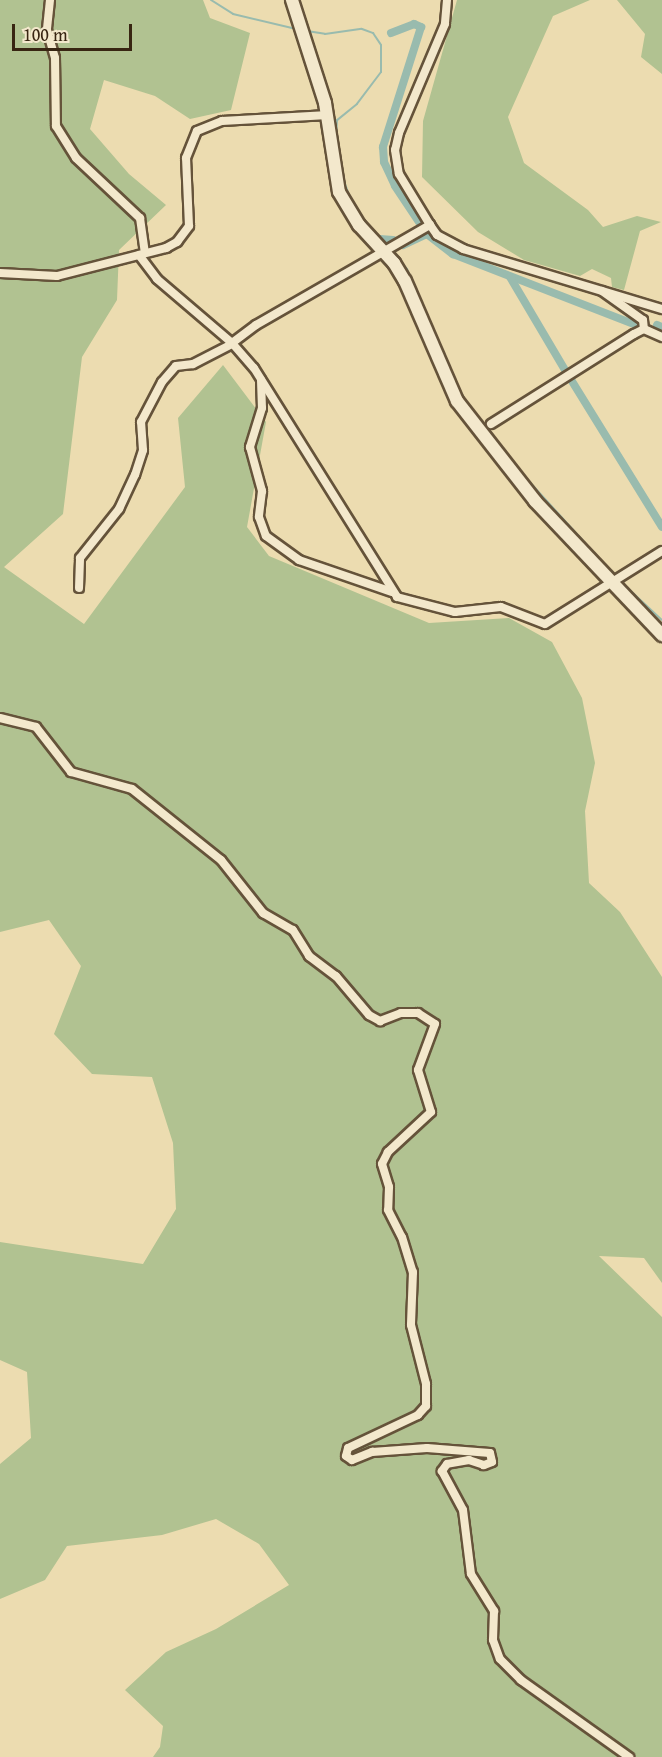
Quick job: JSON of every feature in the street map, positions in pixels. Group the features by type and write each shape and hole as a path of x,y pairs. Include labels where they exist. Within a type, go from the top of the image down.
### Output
{"street":[{"path":"50,0 48,30 56,58 56,126 76,158 140,218 142,254 157,279 231,344 261,380 392,592"},
{"path":"292,0 328,115 339,192 359,225 383,251 405,281 446,379 471,422 535,501 662,635"},
{"path":"447,0 445,24 395,150 399,174 430,225 437,235 463,249 662,309"},
{"path":"0,273 57,276 142,254 177,242 189,226 186,158 197,132 222,121 328,115"},
{"path":"79,588 80,558 119,509 135,475 143,450 141,422 162,382 176,366 193,364 231,344 256,325 430,225"},
{"path":"601,291 643,320 644,329"},
{"path":"644,329 662,337"},
{"path":"491,424 644,329"},
{"path":"261,380 262,408 250,447 262,491 259,517 266,536 299,560 455,612 501,608 545,624 662,551"},
{"path":"0,718 36,727 71,772 132,789 221,860 263,913 293,930 309,956 336,976 369,1015 380,1021 401,1013 418,1013 435,1024 418,1070 431,1112 388,1152 382,1164 389,1187 388,1210 402,1236 413,1272 411,1325 426,1384 426,1406 418,1415 348,1448 346,1456 352,1460 372,1452 427,1448 490,1453 492,1462 484,1465 469,1460 447,1464 442,1472 463,1510 471,1574 494,1611 493,1640 500,1659 514,1674 629,1757"}],"green space":[{"path":"0,0 203,0 210,18 250,33 231,110 190,119 155,96 104,80 90,129 129,174 166,205 119,250 117,300 82,357 63,514 4,567 84,624 185,487 178,418 223,365 266,422 247,527 269,556 429,623 509,618 552,642 582,698 595,763 585,811 589,883 620,912 662,977 662,1283 644,1258 599,1256 662,1317 662,1757 153,1757 160,1747 163,1726 125,1690 166,1652 216,1629 289,1585 259,1544 216,1519 162,1535 67,1546 45,1580 0,1599 0,1464 31,1438 27,1372 0,1360 0,1242 143,1264 176,1209 173,1143 152,1077 92,1074 54,1034 81,966 49,920 0,932"},
{"path":"457,0 590,0 553,16 508,117 524,163 588,210 603,227 637,216 661,222 640,231 624,290 612,287 611,278 592,269 580,276 524,260 478,232 422,177 423,121"},
{"path":"617,0 662,0 662,74 641,57 645,34"}],"waterway":[{"path":"211,0 233,14 296,29"},
{"path":"391,33 414,24 421,27 383,147 384,162 395,186 419,222"},
{"path":"307,31 325,34 362,29 373,33 381,45 381,72 357,104 337,120 336,137"},
{"path":"343,178 351,201"},
{"path":"403,245 427,234 453,254 636,325"},
{"path":"380,239 407,269 444,356"},
{"path":"380,239 393,240"},
{"path":"510,277 565,370"},
{"path":"657,325 662,327"},
{"path":"453,378 469,407"},
{"path":"570,378 662,527"},
{"path":"515,466 616,577"},
{"path":"620,581 662,620"}]}
